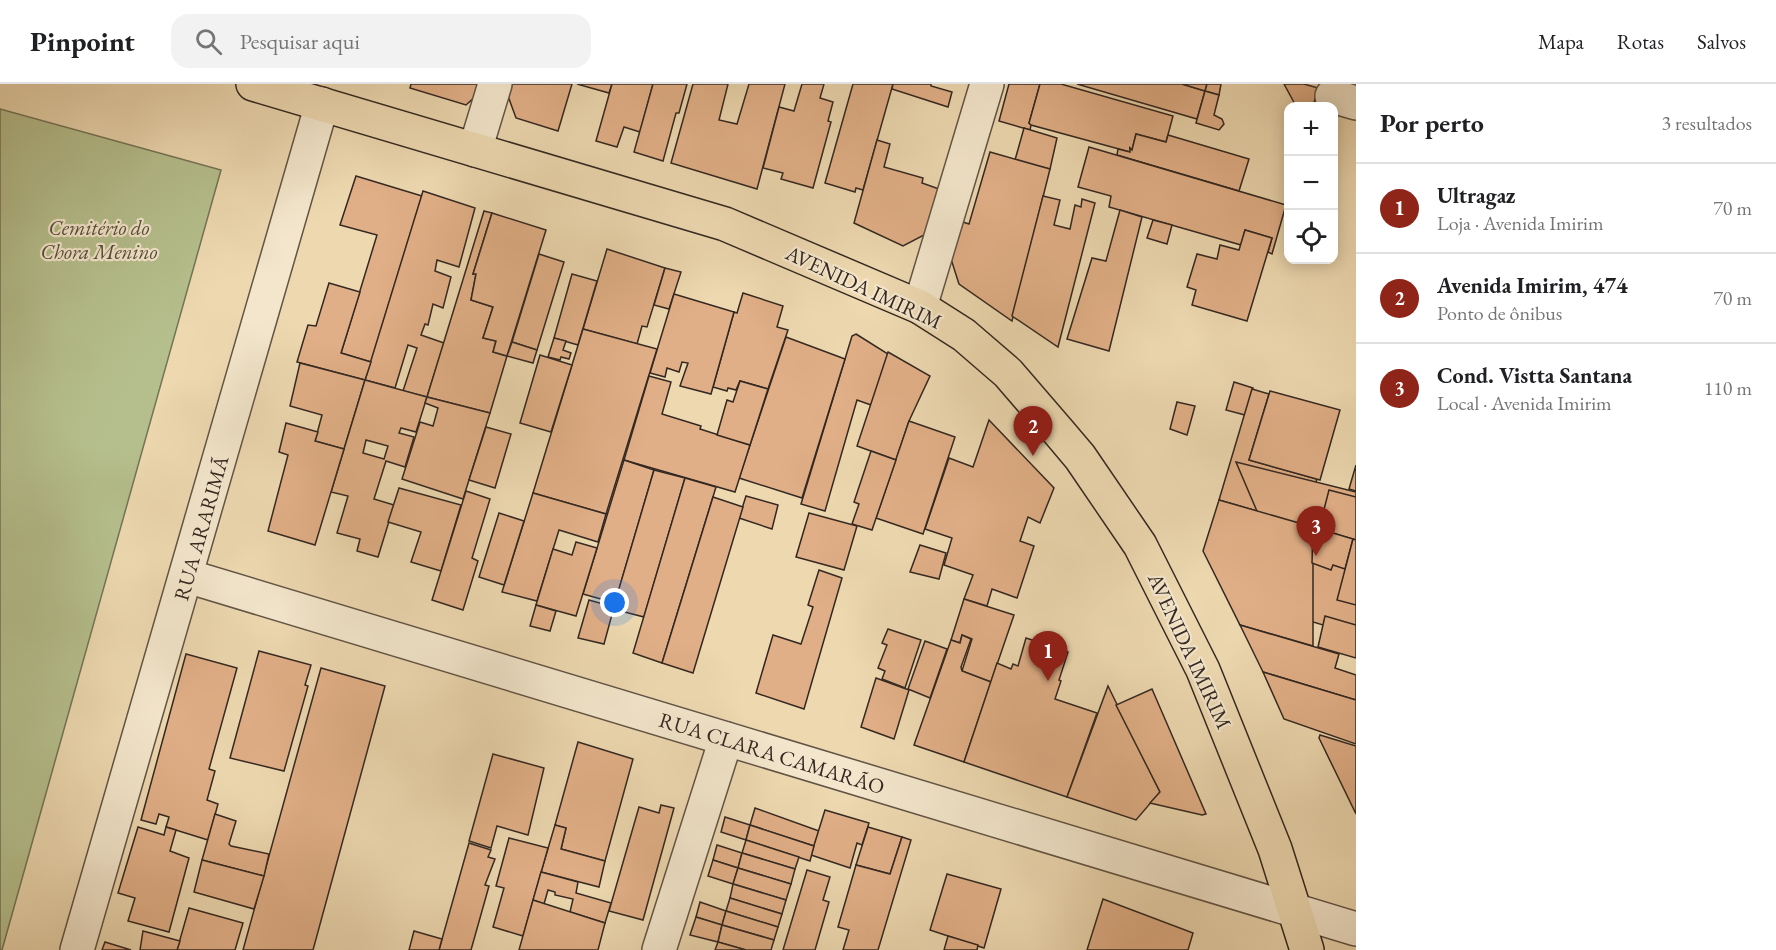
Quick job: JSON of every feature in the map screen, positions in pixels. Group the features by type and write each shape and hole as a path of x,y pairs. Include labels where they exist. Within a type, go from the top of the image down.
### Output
{"main road":[{"name":"AVENIDA IMIRIM","path":"253,84 725,224 920,308 964,335 1008,373 1080,457 1140,545 1203,670 1275,849 1307,950"}],"street":[{"path":"475,150 495,84"},
{"path":"920,308 987,84"},
{"name":"RUA ARARIMÃ","path":"77,950 322,104"},
{"name":"RUA CLARA CAMARÃO","path":"187,576 1356,929"},
{"path":"659,950 726,739"}],"green space":[{"name":"Cemitério do Chora Menino","path":"0,109 221,170 2,950 0,950"}],"building":[{"path":"411,84 481,84 479,93 466,105 410,88"},
{"path":"512,84 572,84 558,131 516,118 508,96"},
{"path":"577,84 612,84 609,93"},
{"path":"612,84 653,84 640,132 624,127 617,147 596,141"},
{"path":"653,84 687,84 679,113 676,113 663,161 634,152"},
{"path":"693,84 728,84 719,120 737,124 749,84 785,84 757,189 671,163"},
{"path":"802,84 824,84 820,98 833,102 828,121 831,122 813,188 781,179 783,173 763,168 779,107 794,111"},
{"path":"853,84 893,84 863,190 856,188 855,192 825,183"},
{"path":"893,84 931,84 931,86 952,92 948,107 892,89"},
{"path":"1009,84 1040,84 1029,123 1030,130 999,121"},
{"path":"1040,84 1061,84 1173,116 1166,142 1136,134 1130,152 1031,125 1029,123"},
{"path":"1077,84 1182,84 1205,91 1197,119"},
{"path":"1182,84 1207,84 1205,91"},
{"path":"1207,84 1221,84 1219,95 1205,91"},
{"path":"1284,84 1304,84 1318,88 1314,102 1294,102"},
{"path":"1205,91 1219,95 1214,115 1222,119 1224,124 1219,130 1196,123"},
{"path":"1024,128 1057,138 1050,169 1015,160"},
{"path":"1136,134 1166,142 1168,135 1249,159 1239,191 1117,155 1118,149 1130,152 1130,148 1132,150"},
{"path":"877,140 890,144 884,167 923,178 922,183 939,189 926,234 903,246 854,223"},
{"path":"1089,147 1284,204 1284,212 1272,254 1268,252 1272,238 1245,230 1241,245 1109,207 1111,196 1078,187"},
{"path":"990,152 1050,169 1012,321 959,284 951,259 963,222 969,224"},
{"path":"356,176 422,196 371,362 341,353 377,235 340,225"},
{"path":"423,191 475,208 459,267 437,260 435,271 451,277 443,308 433,304 428,325 425,324 421,335 444,343 427,397 403,391 417,348 408,345 395,388 365,380"},
{"path":"1043,196 1060,200 1054,225 1070,229 1075,205 1081,207 1082,199 1095,203 1058,347 1012,316"},
{"path":"1120,210 1142,217 1109,351 1067,339 1092,258 1106,261"},
{"path":"484,211 492,213 473,274 476,274 471,300 493,307 483,338 496,341 493,352 507,356 490,413 427,397"},
{"path":"492,213 546,230 507,356 493,352 496,341 483,338 493,307 471,300 476,274 473,274"},
{"path":"1153,220 1172,225 1167,244 1147,238"},
{"path":"1245,230 1272,238 1247,321 1192,305 1196,290 1187,287 1197,254 1217,259 1220,245 1239,250"},
{"path":"607,249 665,268 647,327 642,326 637,344 583,329"},
{"path":"539,254 564,262 537,350 512,342"},
{"path":"665,268 681,272 669,309 654,305"},
{"path":"572,274 597,281 578,345 554,338"},
{"path":"329,283 360,292 341,353 371,362 365,380 297,362 308,325 316,326"},
{"path":"743,293 783,306 777,327 788,330 768,389 740,381 736,390 728,388 727,391 713,387 734,312 737,313"},
{"path":"674,294 734,312 711,394 680,386 688,363 682,362 679,372 667,368 665,377 650,373"},
{"path":"583,329 657,349 606,514 533,493"},
{"path":"856,334 888,354 871,405 857,400 825,511 801,504 852,336"},
{"path":"786,337 845,359 802,498 739,478"},
{"path":"554,338 566,341 563,350 571,353 569,359 561,357 560,360 548,357"},
{"path":"512,342 537,350 533,363 507,356"},
{"path":"888,352 930,376 909,421 896,460 857,446"},
{"path":"540,355 572,365 551,432 520,423"},
{"path":"300,363 365,380 344,449 315,441 322,415 290,406"},
{"path":"649,376 671,382 662,414 750,445 735,492 624,460"},
{"path":"365,380 427,397 416,432 401,428 399,433 414,437 405,467 386,461 374,499 394,505 378,557 357,551 360,539 337,533 348,496 331,492","holes":["366,440 388,446 384,459 363,453"]},
{"path":"740,381 768,389 750,445 717,435 727,400 733,402"},
{"path":"1234,382 1253,388 1245,415 1226,410"},
{"path":"1252,389 1269,394 1249,460 1317,479 1315,485 1329,490 1319,529 1219,500"},
{"path":"1270,391 1340,410 1320,480 1249,460"},
{"path":"427,397 490,413 463,499 402,479 420,422 433,426 438,408 425,403"},
{"path":"1177,402 1195,406 1187,435 1170,429"},
{"path":"989,420 1054,488 1040,523 1028,517 1020,541 1034,546 1017,598 992,589 987,606 964,599 973,575 944,565 952,538 925,529 949,458 973,467"},
{"path":"909,421 955,437 923,534 876,518"},
{"path":"286,423 318,432 315,441 344,449 315,545 268,531 288,455 279,452"},
{"path":"486,427 511,434 495,488 469,480"},
{"path":"871,451 896,460 872,530 852,524 859,504 854,502"},
{"path":"624,460 654,470 615,603 583,594"},
{"path":"1236,462 1356,492 1356,635 1303,619"},
{"path":"1356,465 1356,491 1349,489"},
{"path":"654,470 685,478 644,617 613,609"},
{"path":"685,478 716,487 662,663 633,653"},
{"path":"399,488 461,505 441,571 411,562 421,532 388,522"},
{"path":"1329,490 1356,497 1356,540 1319,529"},
{"path":"466,491 490,499 472,558 478,561 463,610 432,600"},
{"path":"533,493 606,514 598,542 559,530 537,601 502,592"},
{"path":"746,496 778,505 772,529 739,518"},
{"path":"713,497 743,507 693,673 662,663"},
{"path":"1219,500 1313,527 1313,646 1240,625 1203,551"},
{"path":"499,513 524,521 504,585 479,577"},
{"path":"809,513 857,526 844,570 796,557"},
{"path":"1313,527 1353,539 1345,569 1333,565 1331,570 1312,563"},
{"path":"1353,539 1356,540 1356,605 1337,600"},
{"path":"576,542 597,548 576,616 536,605 553,549 572,555"},
{"path":"920,545 946,553 939,579 910,572"},
{"path":"819,570 842,578 804,709 756,693 773,635 801,644 813,607 808,605"},
{"path":"964,599 1014,615 991,682 962,671 972,639 962,635 960,643 951,640"},
{"path":"589,600 614,607 604,644 578,638"},
{"path":"536,605 556,611 550,631 530,626"},
{"path":"1325,616 1356,625 1356,658 1318,647"},
{"path":"1240,625 1339,654 1335,668 1356,675 1356,700 1263,672"},
{"path":"888,629 921,640 905,688 882,679 885,671 878,668 887,645 882,643"},
{"path":"962,635 971,639 961,667 962,671 991,682 964,762 914,745 951,640 960,643"},
{"path":"1026,638 1068,652 1055,699 1097,713 1067,797 964,762 997,663 1011,669 1013,664 1018,666"},
{"path":"925,641 947,649 930,698 908,689"},
{"path":"259,651 311,665 305,685 308,686 284,771 230,758"},
{"path":"186,654 237,668 209,769 215,771 207,800 218,804 208,840 166,827 169,817 159,814 156,824 141,820"},
{"path":"321,668 385,686 313,950 243,950"},
{"path":"1263,672 1356,700 1356,744 1284,719"},
{"path":"876,678 909,690 894,739 861,727"},
{"path":"1108,686 1160,792 1136,820 1067,797"},
{"path":"1152,689 1206,814 1150,803 1160,792 1116,705"},
{"path":"1320,735 1356,746 1356,814 1319,738"},
{"path":"578,742 633,759 605,861 561,849 566,828 555,825"},
{"path":"493,754 544,768 528,835 497,826 491,848 469,841"},
{"path":"661,805 674,808 643,920 609,911 639,807 659,813"},
{"path":"755,808 819,831 814,846 750,825"},
{"path":"825,810 869,823 862,845 857,843 850,868 811,855"},
{"path":"215,814 236,821 229,844 231,846 269,854 264,876 202,860"},
{"path":"725,817 750,825 746,840 721,832"},
{"path":"555,825 566,828 561,849 605,861 599,887 541,872"},
{"path":"750,825 814,846 810,861 746,840"},
{"path":"138,827 164,835 166,827 176,830 170,851 189,858 169,932 128,921 135,898 118,893"},
{"path":"868,827 902,837 890,874 856,865"},
{"path":"902,837 911,840 878,950 843,950 849,930 838,927 856,865 890,874"},
{"path":"509,838 548,848 523,936 493,927 504,888 496,886"},
{"path":"746,840 799,857 795,869 742,853"},
{"path":"469,843 491,850 488,857 495,859 485,885 489,886 471,950 439,950"},
{"path":"717,845 742,853 738,868 713,860"},
{"path":"742,853 795,869 791,884 738,868"},
{"path":"202,860 264,876 254,909 194,892"},
{"path":"713,860 738,868 733,884 708,876"},
{"path":"738,868 791,884 786,900 733,884"},
{"path":"807,870 830,877 823,900 829,902 815,950 783,950"},
{"path":"541,872 578,882 576,893 611,903 605,923 570,912 573,899 555,895 555,892 548,890 544,904 533,900"},
{"path":"947,874 1001,889 984,948 930,930"},
{"path":"733,884 786,900 782,914 730,898"},
{"path":"730,898 782,914 778,927 726,911"},
{"path":"1103,899 1193,933 1188,950 1087,950"},
{"path":"533,900 605,923 598,950 519,950"},
{"path":"700,902 726,911 722,925 696,917"},
{"path":"189,908 243,923 235,950 177,950"},
{"path":"726,911 778,927 774,940 722,925"},
{"path":"696,917 722,925 718,942 690,935"},
{"path":"722,925 774,940 771,950 746,950 718,942"},
{"path":"143,931 180,941 177,950 140,950"},
{"path":"414,931 442,939 439,950 409,950"},
{"path":"948,936 978,945 977,950 944,950"},
{"path":"105,942 131,950 102,950"},
{"path":"718,942 746,950 715,950"}],"place":[{"name":"Avenida Imirim, 474","path":"1033,456"},
{"name":"Cond. Vistta Santana","path":"1316,556"},
{"name":"Ultragaz","path":"1048,681"}]}
